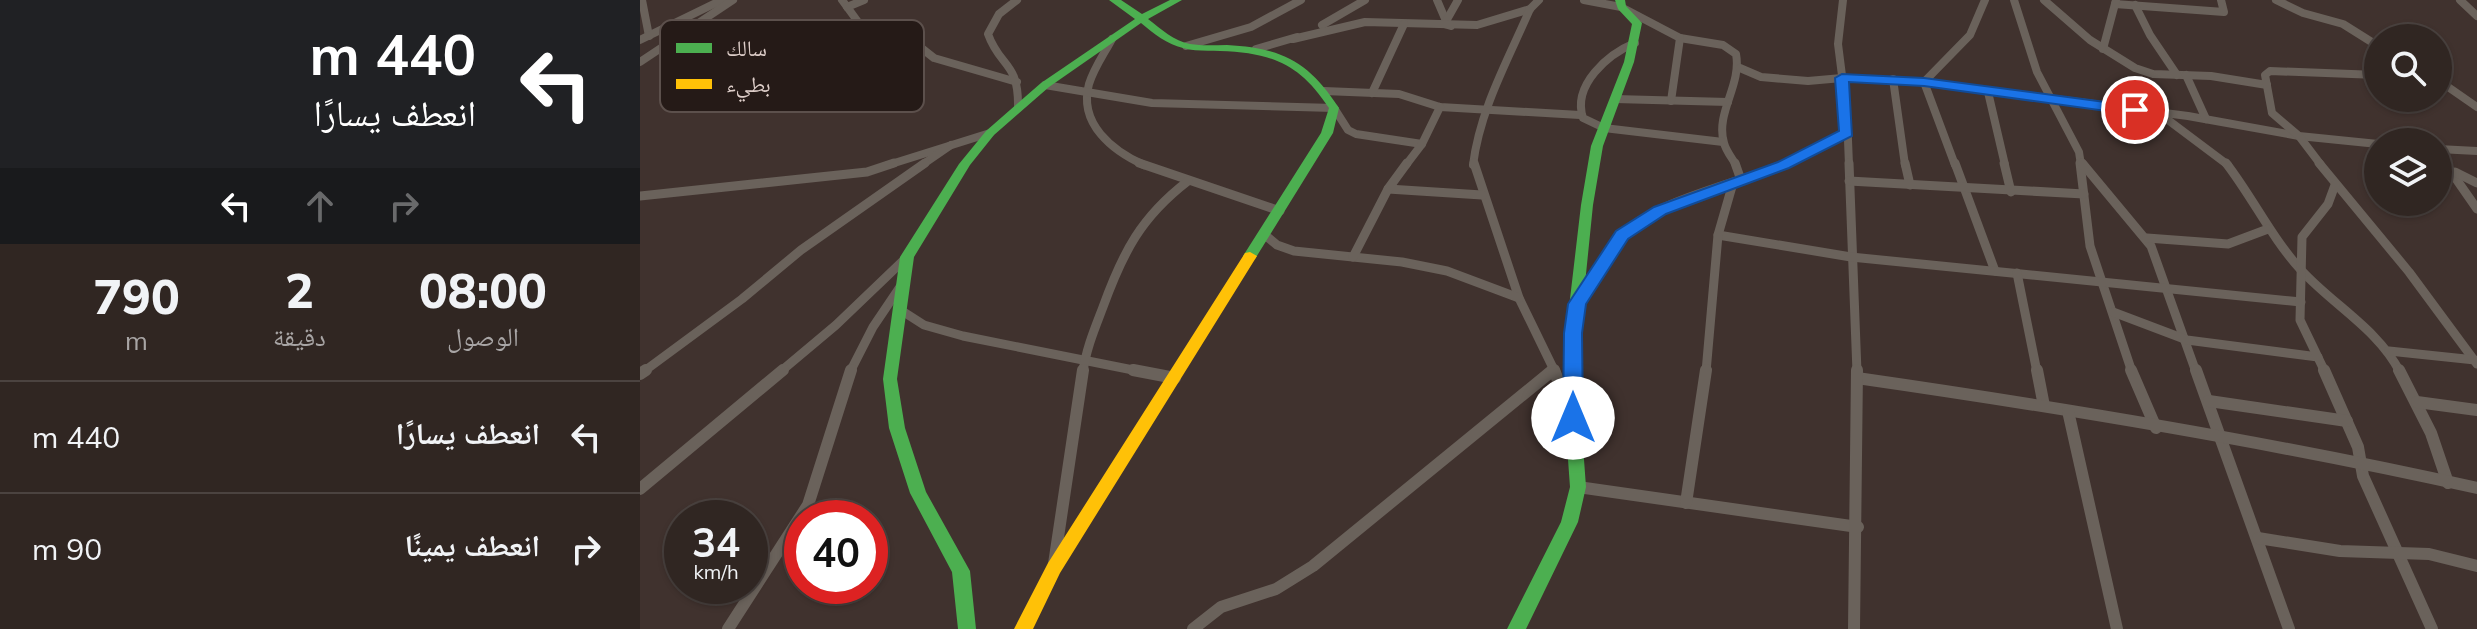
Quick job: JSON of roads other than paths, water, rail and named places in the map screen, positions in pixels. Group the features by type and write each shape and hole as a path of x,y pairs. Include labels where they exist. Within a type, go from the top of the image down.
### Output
{"street":[{"path":"681,20 722,0"},
{"path":"703,20 733,0"},
{"path":"845,4 864,0"},
{"path":"1017,0 991,20 989,27 990,40 1011,68 1017,82 1018,108"},
{"path":"1114,0 1132,9 1165,36 1186,46 1256,49 1285,56 1324,91 1348,130 1356,134 1422,144"},
{"path":"640,489 836,325 907,257 965,164 990,133 1045,85 1141,19 1177,0"},
{"path":"1186,46 1251,27 1301,0"},
{"path":"1293,39 1365,0"},
{"path":"1437,0 1447,25"},
{"path":"1447,25 1458,0"},
{"path":"1539,0 1530,9 1488,107 1474,149 1473,169 1519,298 1554,369 1573,418"},
{"path":"1584,0 1621,4 1680,38 1730,48 1736,54 1740,68 1728,102 1723,142 1738,166 1737,181 1718,235 1709,348 1686,503"},
{"path":"1843,0 1838,44 1847,133 1857,378 1858,527 1854,629"},
{"path":"1924,82 1948,62 1982,18 1985,0"},
{"path":"2014,0 2037,72 2082,163 2090,246 2140,396 2156,428"},
{"path":"2044,0 2103,49 2144,72 2239,79 2267,85"},
{"path":"2103,49 2116,2 2224,12 2221,0"},
{"path":"2276,0 2292,9 2343,24 2364,37"},
{"path":"2460,0 2477,16"},
{"path":"641,1 648,17 649,36"},
{"path":"1516,629 1569,522 1578,487 1573,418 1573,333 1592,166 1635,43 1637,23 1621,4"},
{"path":"2135,5 2150,35 2181,75 2206,119"},
{"path":"1256,49 1343,25 1365,22 1447,25 1491,22 1530,9"},
{"path":"1372,93 1404,24"},
{"path":"640,40 660,31"},
{"path":"1671,101 1680,38"},
{"path":"1112,39 1089,85 1087,96 1091,116 1107,144 1123,155 1188,181 1280,211"},
{"path":"1580,115 1589,84 1604,61 1635,43"},
{"path":"640,62 660,49"},
{"path":"924,50 934,58 1017,82"},
{"path":"1740,68 1748,74 1808,81 1842,78 1924,82 2364,143"},
{"path":"2364,74 2270,71 2265,75 2272,113 2299,136 2335,185 2402,263 2476,362"},
{"path":"1893,79 1902,151 1910,185"},
{"path":"1924,82 1995,271"},
{"path":"1045,85 1087,96 1237,107 1334,108"},
{"path":"2452,90 2477,107"},
{"path":"1324,91 1410,95 1440,107 1488,107 1580,115 1604,128 1723,142"},
{"path":"1988,92 2011,192"},
{"path":"1615,99 1728,102"},
{"path":"1353,257 1388,189 1422,144 1440,107"},
{"path":"1023,629 1054,568 1327,133 1334,108"},
{"path":"2157,112 2225,162 2247,190 2268,229 2302,271 2389,351 2417,402 2448,483"},
{"path":"640,196 859,173 990,133"},
{"path":"1577,304 1622,235 1640,221 1783,165 1847,133"},
{"path":"640,374 742,299 813,241 951,145"},
{"path":"2452,150 2477,151"},
{"path":"2082,163 2147,238 2187,340 2289,629"},
{"path":"2453,171 2477,181"},
{"path":"2453,171 2477,209"},
{"path":"1054,568 1084,361 1118,265 1141,225 1162,201 1188,181"},
{"path":"1849,181 2084,194"},
{"path":"2335,185 2328,204 2302,237 2300,320 2347,421 2358,447 2359,463 2395,551 2432,629"},
{"path":"1388,189 1482,195"},
{"path":"2147,238 2228,244 2268,229"},
{"path":"1265,235 1277,245 1294,251 1447,271 1519,298"},
{"path":"1718,235 1851,257 2301,302"},
{"path":"907,257 890,379 897,428 918,493 961,571 967,629"},
{"path":"2017,273 2044,406"},
{"path":"728,629 808,505 846,380 873,327 903,282"},
{"path":"899,309 924,325 1175,378"},
{"path":"2113,312 2187,340 2318,357"},
{"path":"2389,351 2476,362"},
{"path":"1193,629 1221,607 1276,589 1313,566 1554,369"},
{"path":"1857,378 2044,406 2359,463 2477,488"},
{"path":"2209,401 2347,421"},
{"path":"2417,402 2477,410"},
{"path":"2068,411 2117,629"},
{"path":"1578,487 1858,527"},
{"path":"2258,538 2340,551 2395,551 2443,556 2477,566"}]}
